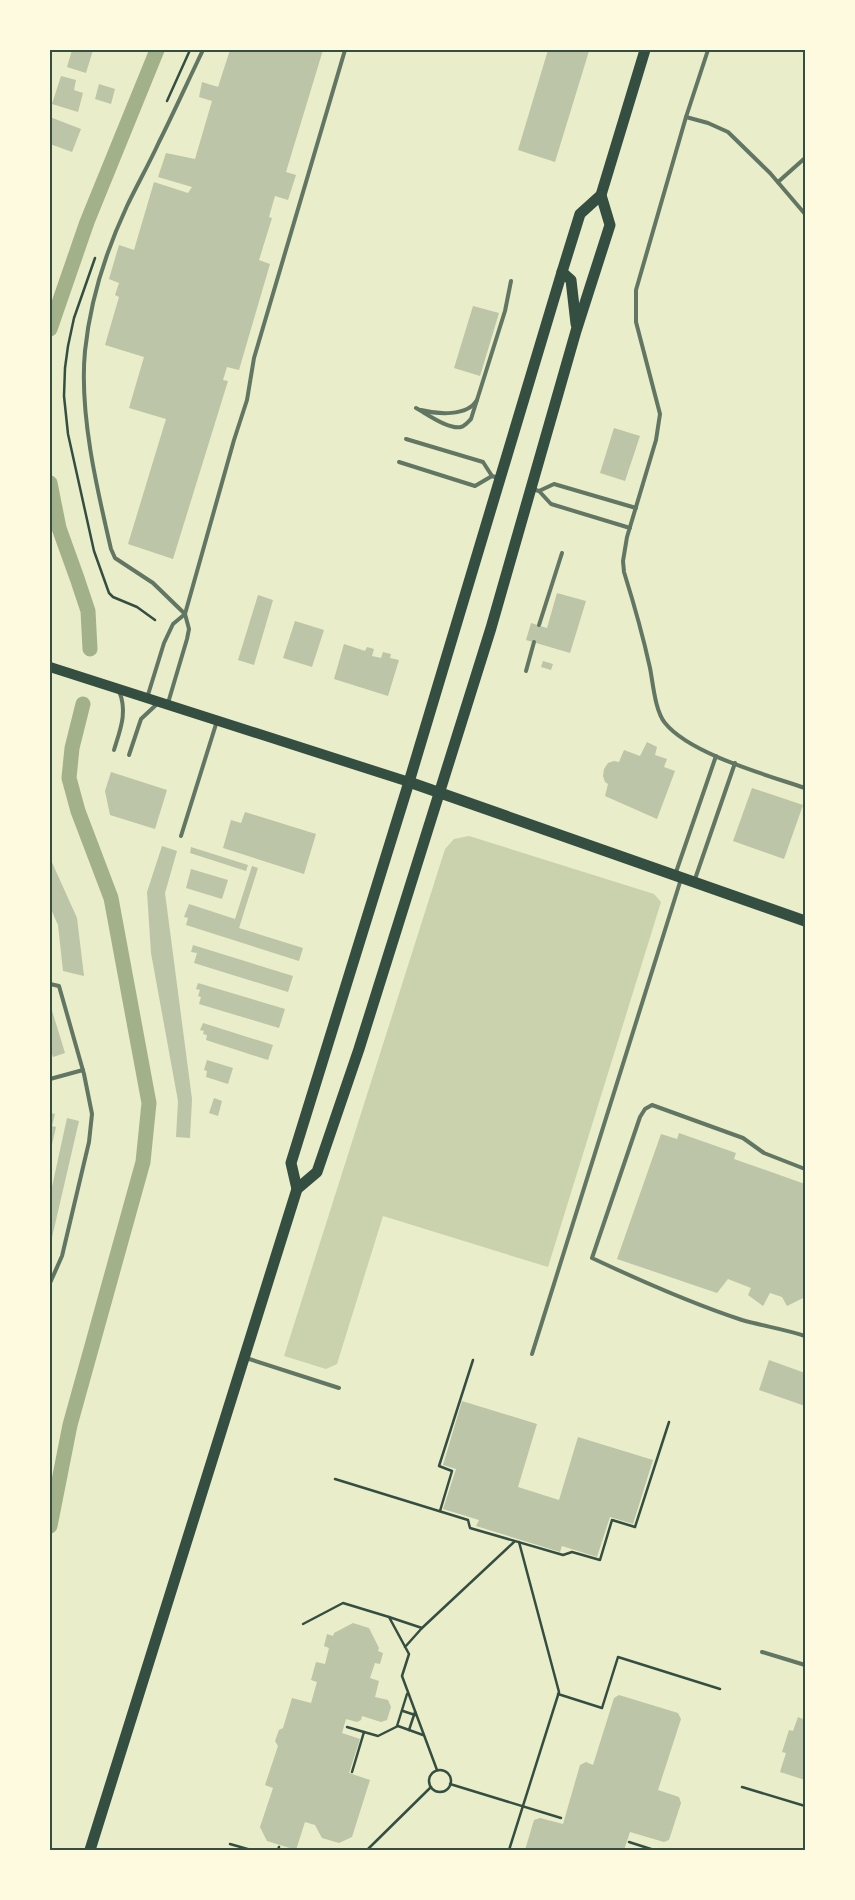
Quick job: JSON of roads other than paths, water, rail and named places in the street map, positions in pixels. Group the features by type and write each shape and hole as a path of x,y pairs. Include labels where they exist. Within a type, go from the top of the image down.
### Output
{"main road":[{"path":"90,1850 297,1190 291,1163 408,782 496,478 580,214 601,195 645,50"},
{"path":"297,1190 317,1172 359,1048 535,490 576,331 610,225 601,195"},
{"path":"562,272 571,280 576,331"},
{"path":"50,667 408,782 805,921"}],"lane":[{"path":"185,614 153,584 115,558 111,549 98,493 85,408 85,352 92,306 111,243 126,207 159,144 203,50"},
{"path":"129,755 142,719 152,707 164,704 187,639 189,629 185,614 247,400 254,358 345,50"},
{"path":"708,50 686,117 636,290 636,322 660,414 656,440 626,537 623,561 624,572 650,666 658,709 664,722 678,736 716,756 805,788"},
{"path":"686,117 708,123 728,132 778,182 805,214"},
{"path":"778,182 805,158"},
{"path":"482,386 476,402 470,408 461,411 441,412 416,408 441,422 455,427 462,427 473,416 506,311 511,281"},
{"path":"399,462 475,486 496,478 483,462 406,440"},
{"path":"535,490 554,484 636,508"},
{"path":"535,490 551,504 630,528"},
{"path":"539,626 562,553"},
{"path":"146,698 164,643 173,624 185,614"},
{"path":"526,671 534,642"},
{"path":"114,750 124,715 123,699 118,689"},
{"path":"181,836 217,720"},
{"path":"532,1354 716,756"},
{"path":"694,882 735,763"},
{"path":"50,984 59,986 83,1070 92,1114 89,1142 62,1256 50,1283"},
{"path":"50,1079 83,1070"},
{"path":"805,1169 764,1154 744,1138 652,1105 640,1117 592,1258 661,1291 743,1320 788,1330 805,1336"},
{"path":"244,1357 339,1388"},
{"path":"762,1652 805,1666"}],"waterway":[{"path":"50,329 87,222 157,50"},
{"path":"50,483 59,528 88,611 90,649"},
{"path":"50,1526 70,1425 143,1162 149,1103 111,898 78,811 69,778 72,748 83,704"}]}
